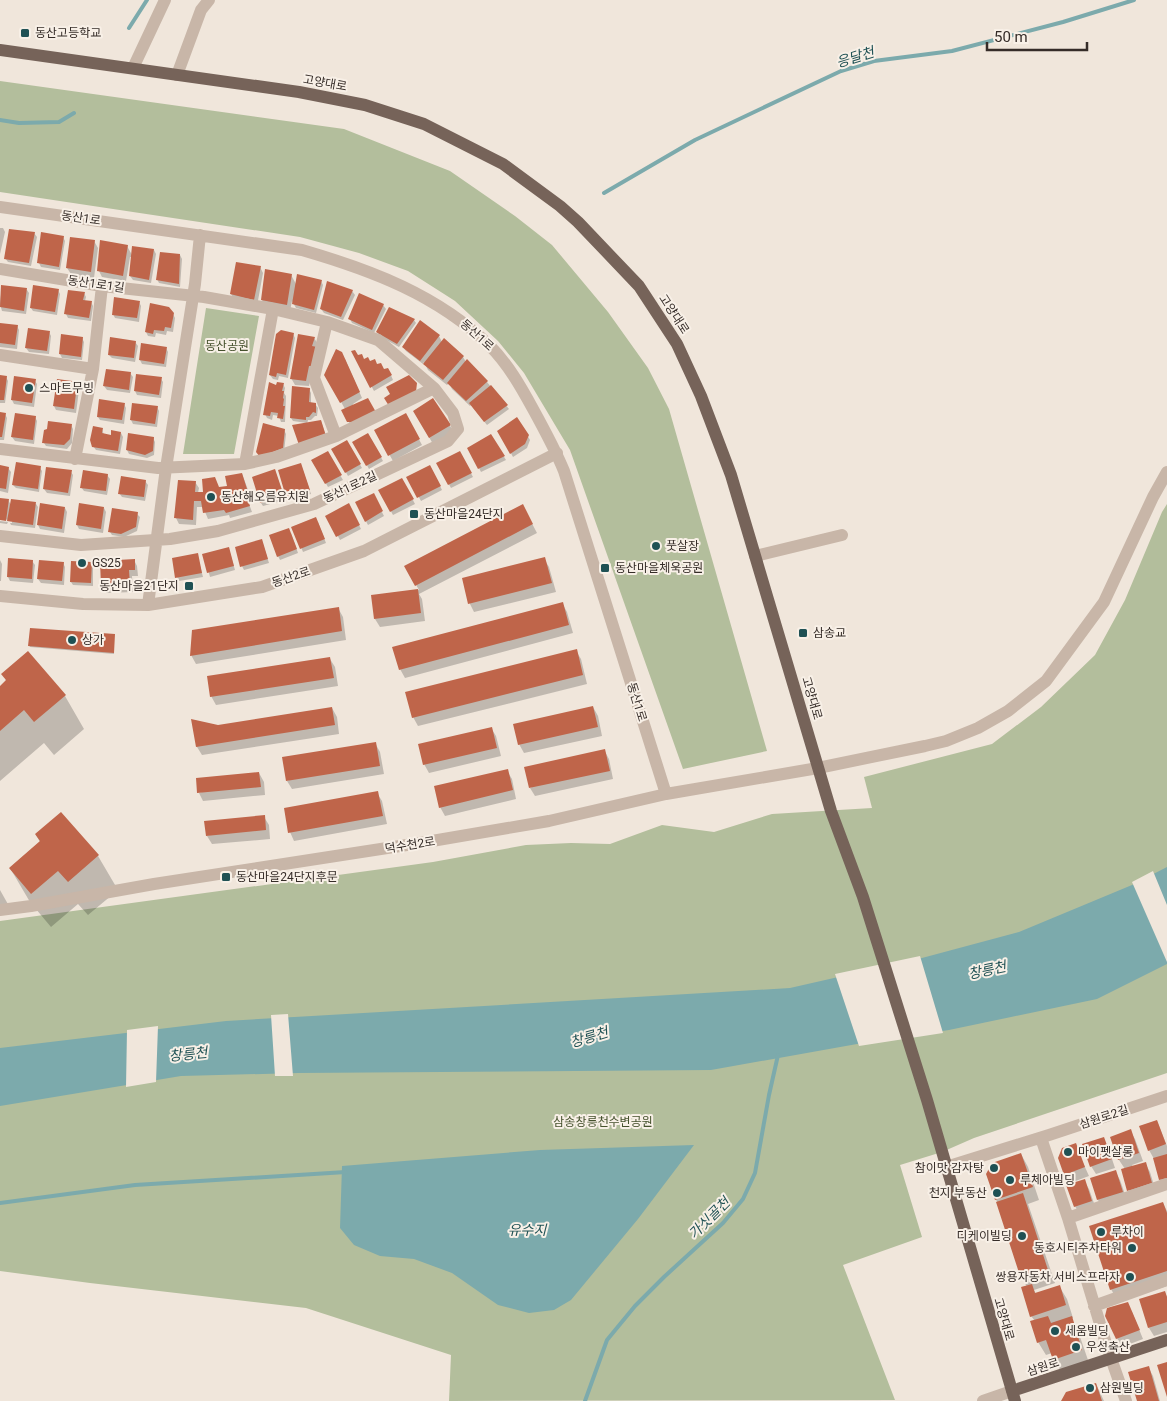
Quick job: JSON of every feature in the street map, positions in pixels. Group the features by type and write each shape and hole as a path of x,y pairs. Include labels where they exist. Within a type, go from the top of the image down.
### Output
{"main road":[{"name":"고양대로","path":"0,50 299,92 365,105 424,124 503,164 560,206 578,222 639,286 677,344 701,396 731,475 831,811 863,897 926,1100 1014,1396"},
{"name":"삼원로","path":"1014,1396 1167,1340"}],"street":[{"path":"133,68 166,0"},
{"path":"177,75 201,10 209,0"},
{"name":"동산1로","path":"0,207 302,250 349,263 398,283 451,313 491,347 516,378 557,453 564,470 666,794"},
{"path":"148,605 166,468 193,296 200,235"},
{"name":"동산1로1길","path":"0,269 102,286 193,296"},
{"path":"74,458 93,368 102,286"},
{"name":"동산1로2길","path":"157,539 218,532 314,504 448,441 458,429 453,413 434,388 378,340 327,322 272,309 193,296"},
{"path":"245,464 272,309"},
{"path":"327,322 314,378 336,436"},
{"path":"0,355 93,368"},
{"path":"0,449 166,468 245,464 276,457 336,436 434,388"},
{"name":"동산2로","path":"0,596 83,604 148,605 262,587 364,551 557,453"},
{"name":"덕수천2로","path":"0,910 549,821 666,794 818,768 946,741 978,728 1008,711 1046,681 1104,602 1153,497 1167,472"},
{"path":"755,556 842,535"},
{"path":"0,536 81,545 157,539"},
{"name":"삼원로2길","path":"946,1167 1167,1096"},
{"path":"1041,1138 1126,1401"},
{"path":"1068,1218 1167,1184"},
{"path":"1094,1306 1167,1280"},
{"path":"983,1401 1014,1396"}],"green space":[{"path":"0,81 344,129 450,171 515,216 552,245 608,312 648,368 669,409 767,751 683,769 570,450 524,373 498,341 455,301 408,271 359,253 300,237 0,192"},
{"name":"동산공원","path":"206,308 259,316 234,454 183,454"},
{"name":"삼송창릉천수변공원","path":"1167,504 1167,1073 900,1165 922,1237 843,1265 895,1400 449,1401 451,1355 306,1308 0,1271 0,921 433,862 526,845 610,844 662,825 714,832 772,814 872,808 864,777 992,744 1041,707 1095,655 1125,600"}],"water":[{"name":"창릉천","path":"1167,867 1167,964 1097,999 949,1030 711,1070 298,1073 181,1076 0,1106 0,1048 226,1021 790,988 922,958 1019,932 1132,885"},
{"name":"유수지","path":"694,1145 638,1219 571,1300 554,1310 529,1313 498,1305 452,1273 414,1259 380,1256 354,1245 340,1228 342,1166 540,1150"}],"pier":[{"path":"1153,871 1167,905 1167,962 1132,882"},
{"path":"920,956 943,1033 859,1046 835,974"},
{"path":"288,1014 293,1076 275,1076 271,1015"},
{"path":"158,1026 156,1082 126,1087 127,1030"}],"building":[{"path":"9,229 35,232 29,263 4,259"},
{"path":"41,232 64,236 59,267 37,263"},
{"path":"70,237 95,240 91,272 66,268"},
{"path":"100,240 128,245 123,276 97,271"},
{"path":"132,246 154,249 149,280 129,276"},
{"path":"160,252 180,254 179,284 156,280"},
{"path":"236,262 261,266 254,300 230,294"},
{"path":"265,269 292,274 287,305 261,300"},
{"path":"297,274 322,280 314,310 292,304"},
{"path":"327,281 353,290 341,317 320,309"},
{"path":"1,285 27,288 24,311 0,307"},
{"path":"33,285 59,289 55,312 30,308"},
{"path":"68,290 85,292 83,300 92,301 89,318 64,314"},
{"path":"359,293 384,304 372,330 348,319"},
{"path":"114,297 140,301 137,318 112,315"},
{"path":"150,303 169,307 174,313 171,328 165,327 164,331 154,330 153,334 145,332"},
{"path":"389,307 415,319 397,344 376,332"},
{"path":"420,320 440,335 420,361 402,347"},
{"path":"0,323 18,325 15,345 0,343"},
{"path":"28,328 50,331 47,351 25,348"},
{"path":"281,330 294,333 286,375 277,373 276,377 269,375 276,334"},
{"path":"61,334 83,337 81,357 59,354"},
{"path":"298,334 315,337 312,346 317,347 313,366 309,366 306,381 290,379"},
{"path":"110,337 136,341 134,358 108,355"},
{"path":"444,338 464,356 443,380 423,364"},
{"path":"141,343 167,347 164,364 139,360"},
{"path":"336,349 342,352 360,392 340,403 324,375"},
{"path":"355,350 358,355 362,354 364,359 368,357 370,361 375,359 377,364 381,363 384,369 388,368 392,375 370,388 351,351"},
{"path":"467,359 488,381 466,401 447,383"},
{"path":"106,369 131,372 129,390 103,386"},
{"path":"136,374 162,377 159,395 134,391"},
{"path":"0,375 7,376 4,400 0,400"},
{"path":"409,375 417,383 416,392 389,406 384,398 390,394 386,387"},
{"path":"14,376 36,379 32,403 11,400"},
{"path":"57,379 72,381 77,385 74,409 53,406"},
{"path":"269,382 276,385 277,382 284,383 282,391 284,391 283,406 285,406 283,419 277,418 278,413 271,412 270,416 263,415"},
{"path":"491,385 508,405 484,422 469,403"},
{"path":"292,386 310,388 309,402 316,403 316,413 313,412 309,417 306,417 306,420 290,418"},
{"path":"368,398 377,414 354,422 347,422 341,410"},
{"path":"433,398 451,425 429,438 413,411"},
{"path":"99,399 125,403 122,420 97,417"},
{"path":"132,403 158,406 155,424 130,420"},
{"path":"0,412 6,413 2,437 0,437"},
{"path":"15,413 36,416 33,440 11,437"},
{"path":"406,413 420,439 388,456 374,430"},
{"path":"517,417 529,435 525,444 510,454 497,431"},
{"path":"321,420 326,436 299,445 292,425"},
{"path":"48,421 72,424 70,439 64,445 42,443"},
{"path":"263,423 285,429 283,448 260,457 256,452"},
{"path":"93,426 103,428 102,433 111,435 111,430 121,432 118,451 92,447 90,440"},
{"path":"128,433 154,437 153,451 145,455 126,450"},
{"path":"368,433 382,457 366,466 352,442"},
{"path":"491,434 505,456 478,469 467,448"},
{"path":"347,440 361,464 345,473 331,449"},
{"path":"328,451 342,475 325,484 311,460"},
{"path":"460,451 472,473 448,485 436,463"},
{"path":"16,462 41,466 38,489 12,485"},
{"path":"301,463 310,490 286,497 278,470"},
{"path":"0,465 9,467 6,489 0,488"},
{"path":"430,465 441,486 417,498 406,477"},
{"path":"46,467 72,470 68,493 43,489"},
{"path":"275,469 284,496 260,503 252,477"},
{"path":"83,470 108,474 106,491 80,488"},
{"name":"동산해오름유치원","path":"242,473 247,489 244,490 250,506 226,513 224,510 203,513 201,501 194,501 193,520 174,518 178,480 196,481 195,492 203,492 202,479 215,477 219,487 227,486 225,476"},
{"path":"121,476 146,480 144,497 118,494"},
{"path":"402,478 414,499 390,512 378,490"},
{"path":"374,493 383,511 365,522 355,502"},
{"path":"0,498 9,499 6,521 0,520"},
{"path":"11,499 36,502 33,525 7,521"},
{"path":"40,503 65,507 62,529 37,525"},
{"path":"79,503 104,507 101,529 76,525"},
{"path":"349,503 360,525 336,537 325,516"},
{"path":"523,504 533,524 415,586 404,566"},
{"path":"112,508 138,512 136,527 121,534 108,532"},
{"path":"316,517 325,539 300,549 291,527"},
{"path":"289,528 297,549 277,557 269,535"},
{"path":"262,539 268,559 240,567 235,547"},
{"path":"229,547 234,566 207,573 202,554"},
{"path":"198,553 202,573 175,578 172,558"},
{"path":"545,557 552,583 468,604 462,578"},
{"path":"8,558 33,560 32,579 7,577"},
{"path":"135,559 135,570 129,570 130,586 101,587 100,561"},
{"path":"39,560 64,562 62,581 37,579"},
{"path":"71,561 92,562 91,583 70,582"},
{"path":"418,589 421,613 374,619 371,595"},
{"path":"563,602 569,625 399,670 392,647"},
{"path":"339,607 342,631 190,656 192,630"},
{"name":"상가","path":"30,628 115,634 114,653 28,646"},
{"path":"577,649 583,675 412,718 405,692"},
{"path":"28,651 66,695 34,722 24,710 0,731 0,686 6,680 1,674"},
{"path":"330,657 334,678 210,697 207,676"},
{"path":"593,706 598,727 518,745 513,724"},
{"path":"332,707 335,725 196,747 191,719 218,725"},
{"path":"492,727 497,748 423,765 418,744"},
{"path":"376,742 380,766 286,781 282,757"},
{"path":"605,749 610,771 529,788 524,767"},
{"path":"508,769 513,790 439,808 434,786"},
{"path":"259,772 261,787 197,793 196,778"},
{"path":"378,791 383,816 288,833 284,808"},
{"path":"61,812 99,855 68,882 58,871 31,894 9,868 40,841 35,834"},
{"path":"265,815 266,830 206,836 204,821"},
{"path":"1157,1120 1166,1144 1148,1151 1139,1126"},
{"path":"1131,1129 1139,1153 1118,1160 1110,1137"},
{"path":"1104,1137 1112,1159 1090,1167 1082,1144"},
{"path":"1076,1143 1085,1167 1064,1175 1058,1158 1062,1148"},
{"name":"루체아빌딩","path":"1021,1153 1033,1187 995,1200 986,1174 992,1163"},
{"path":"1167,1154 1167,1178 1159,1180 1153,1158"},
{"path":"1146,1162 1152,1183 1127,1191 1121,1169"},
{"path":"1116,1170 1123,1192 1097,1200 1090,1178"},
{"path":"1085,1179 1092,1201 1074,1207 1066,1185"},
{"name":"디케이빌딩","path":"1023,1193 1048,1270 1021,1279 996,1202"},
{"name":"동호시티주차타워","path":"1163,1202 1167,1213 1167,1271 1110,1290 1089,1226"},
{"path":"1032,1284 1035,1293 1060,1285 1066,1305 1030,1317 1021,1287"},
{"path":"1165,1291 1167,1297 1167,1322 1148,1328 1139,1299"},
{"path":"1128,1302 1140,1330 1116,1339 1105,1316 1107,1308"},
{"name":"세움빌딩","path":"1048,1316 1051,1323 1072,1316 1082,1350 1053,1360 1046,1340 1037,1343 1030,1321"},
{"path":"1167,1362 1167,1397 1157,1365"},
{"path":"1149,1366 1159,1401 1137,1401 1128,1372"},
{"name":"삼원빌딩","path":"1096,1383 1102,1401 1061,1401 1066,1392"}],"waterway":[{"path":"129,28 147,0"},
{"name":"응달천","path":"604,193 695,140 841,71 874,61 952,51 1063,22 1134,0"},
{"path":"0,120 19,123 59,122 74,113"},
{"name":"가싯골천","path":"585,1401 607,1340 635,1306 723,1223 743,1199 755,1173 778,1055"},
{"path":"0,1203 135,1185 346,1172"}],"place":[{"name":"동산고등학교","path":"25,33"},
{"name":"스마트무빙","path":"29,388"},
{"name":"동산해오름유치원","path":"211,497"},
{"name":"동산마을24단지","path":"414,514"},
{"name":"풋살장","path":"656,546"},
{"name":"GS25","path":"82,563"},
{"name":"동산마을체욱공원","path":"605,568"},
{"name":"동산마을21단지","path":"189,586"},
{"name":"삼송교","path":"803,633"},
{"name":"상가","path":"72,640"},
{"name":"동산마을24단지후문","path":"226,877"},
{"name":"마이펫살롱","path":"1068,1152"},
{"name":"참이맛 감자탕","path":"994,1168"},
{"name":"루체아빌딩","path":"1010,1180"},
{"name":"천지 부동산","path":"997,1193"},
{"name":"루차이","path":"1101,1232"},
{"name":"디케이빌딩","path":"1022,1236"},
{"name":"동호시티주차타워","path":"1132,1248"},
{"name":"쌍용자동차 서비스프라자","path":"1130,1277"},
{"name":"세움빌딩","path":"1055,1331"},
{"name":"우성축산","path":"1076,1347"},
{"name":"삼원빌딩","path":"1090,1388"}]}
